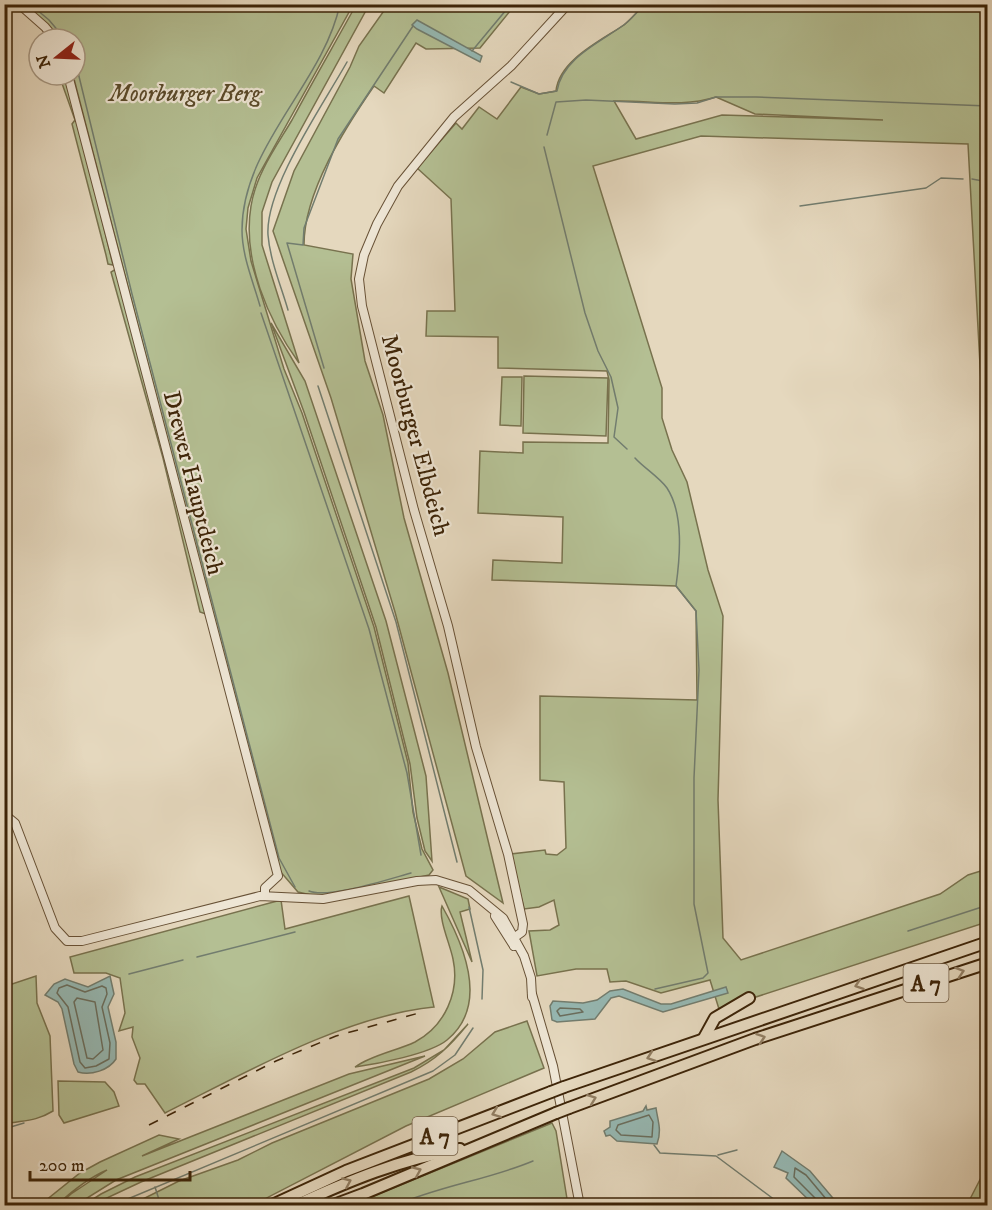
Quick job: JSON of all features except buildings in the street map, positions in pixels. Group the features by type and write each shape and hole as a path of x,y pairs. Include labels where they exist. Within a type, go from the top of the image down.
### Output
{"highway":[{"name":"A 7","path":"270,1206 346,1171 564,1087 987,942"},
{"name":"A 7","path":"331,1206 569,1108 755,1040 987,963"},
{"path":"704,1038 715,1018 749,998"},
{"name":"A 7","path":"294,1206 391,1165 481,1144"}],"street":[{"path":"19,4 45,27"},
{"name":"Moorburger Elbdeich","path":"568,4 512,66 454,117 398,186 377,224 359,279 362,306 407,486 448,626 476,747 508,854 523,924 522,931 515,937 514,946 553,1066 580,1206"},
{"name":"Drewer Hauptdeich","path":"71,87 278,876 265,888 266,895"},
{"path":"4,814 15,824 55,928 67,941 82,941 266,895 329,898 417,881 436,880 469,890 503,918 515,937"},
{"path":"490,907 514,946"},
{"name":"Moorburger Elbdeich","path":"515,937 530,974 532,997"}],"green space":[{"name":"Moorburger Berg","path":"24,5 353,5 257,178 248,208 246,229 251,261 284,369 302,413 374,627 408,763 413,812 422,849 433,870 429,875 324,898 298,892 279,870 76,87 87,87 87,27 47,27"},
{"path":"356,5 369,5 272,182 262,212 262,245 299,363 277,328 260,289 250,247 251,206 257,183 267,161"},
{"path":"388,5 515,5 480,48 426,49 416,43 384,93 374,86 328,161 311,204 304,245 353,254 351,279 365,361 383,415 404,518 448,673 503,903 466,876 395,612 331,398 273,231 294,171 359,46"},
{"path":"644,5 987,5 987,428 981,383 968,144 701,136 593,166 662,388 662,418 672,450 687,482 708,570 723,616 718,800 723,938 741,960 940,894 968,875 987,869 987,922 719,1009 710,980 661,993 626,981 610,982 607,969 576,969 537,976 529,931 550,930 559,925 554,900 539,907 524,909 511,854 545,850 546,854 557,855 566,848 564,782 540,780 540,696 697,700 696,611 676,586 492,580 493,560 562,563 563,517 478,513 480,451 523,453 523,442 608,443 609,380 607,371 498,368 498,337 426,336 427,311 455,311 451,199 417,168 456,123 462,129 479,107 497,119 521,87 539,94 556,91 559,80 573,60 624,25","holes":["716,97 755,114 883,120 722,115 636,139 614,101 678,103"]},
{"path":"63,87 70,87 113,265 108,264 72,124 75,120"},
{"path":"116,269 206,614 200,612 163,458 111,272"},
{"path":"271,323 305,381 386,621 426,776 432,861 425,851 417,818 410,764 376,627 304,412"},
{"path":"524,376 608,378 606,436 523,433"},
{"path":"502,377 522,377 521,426 500,425"},
{"path":"439,887 468,899 470,909 460,912 472,962"},
{"path":"409,896 434,1007 400,1012 330,1034 262,1064 165,1113 145,1084 137,1084 134,1080 140,1058 132,1037 133,1027 119,1031 125,1013 120,978 106,973 74,973 70,957 281,900 285,929"},
{"path":"442,906 458,938 469,974 470,993 467,1010 460,1026 447,1040 429,1050 355,1067 369,1059 415,1042 426,1035 435,1027 448,1007 452,996 455,971 442,917"},
{"path":"36,976 37,1003 50,1036 53,1111 35,1119 5,1124 6,986"},
{"path":"527,1021 544,1068 406,1126 253,1205 129,1206 179,1181 238,1160 272,1143 429,1079 463,1059 495,1032"},
{"path":"468,1024 449,1046 442,1052 411,1072 141,1182 92,1205 84,1205 135,1177 414,1068 444,1050"},
{"path":"425,1056 116,1180 76,1205 59,1205 71,1194 107,1170 80,1186 57,1205 40,1205 80,1173 159,1135 179,1139 142,1156 349,1074"},
{"path":"58,1081 105,1082 114,1092 119,1106 64,1123 59,1115"},
{"path":"552,1123 556,1131 568,1205 349,1206"},
{"path":"987,1166 987,1205 970,1205 969,1201"}],"water":[{"path":"417,20 482,56 480,62 417,29 412,25"},
{"path":"110,976 114,994 108,1007 116,1042 116,1059 99,1071 78,1072 74,1064 62,1009 58,1002 45,995 54,984 65,979 88,987"},
{"path":"726,987 728,993 663,1012 619,996 611,998 595,1019 557,1022 552,1020 550,1006 553,1001 583,1003 597,1000 610,991 623,989 661,1004 671,1004"},
{"path":"646,1106 647,1110 656,1108 659,1130 657,1144 617,1141 610,1135 606,1136 604,1131 610,1127 610,1121 643,1111"},
{"path":"782,1151 810,1171 838,1204 814,1205 786,1178 788,1173 774,1167"}],"waterway":[{"path":"30,4 55,27"},
{"path":"260,306 242,240 246,199 255,170 269,142 318,61 331,33 340,4"},
{"path":"472,51 511,4"},
{"path":"511,82 539,94 557,91 560,79 574,60 628,22 644,4"},
{"path":"324,368 287,243 303,245 304,228 338,139 413,26"},
{"path":"288,310 271,254 268,235 270,216 285,171 347,62"},
{"path":"82,87 132,294 279,858 295,887"},
{"path":"547,135 556,102 586,100 675,104 697,103 716,97 756,97 988,106"},
{"path":"544,147 585,313 598,351 611,377 618,408 614,437 627,449"},
{"path":"800,206 926,188 941,178 963,179"},
{"path":"972,179 988,182"},
{"path":"261,313 369,629 407,773 421,855"},
{"path":"318,386 396,622 457,862"},
{"path":"635,458 667,488 676,510 679,536 676,586 696,611 699,670 694,778 694,904 708,973 703,978 655,989"},
{"path":"309,891 318,893 344,890 411,873"},
{"path":"908,931 988,905"},
{"path":"469,907 483,970 482,999"},
{"path":"197,957 295,932"},
{"path":"129,974 183,960"},
{"path":"111,1206 433,1071 455,1055 473,1028"},
{"path":"4,1129 24,1123"},
{"path":"654,1145 660,1153 716,1156 783,1206"},
{"path":"718,1155 737,1150"},
{"path":"394,1206 428,1193 533,1161"},
{"path":"986,1181 988,1193"},
{"path":"155,1187 161,1206"}],"railway":[{"path":"149,1125 276,1061 336,1036 419,1013"}]}
